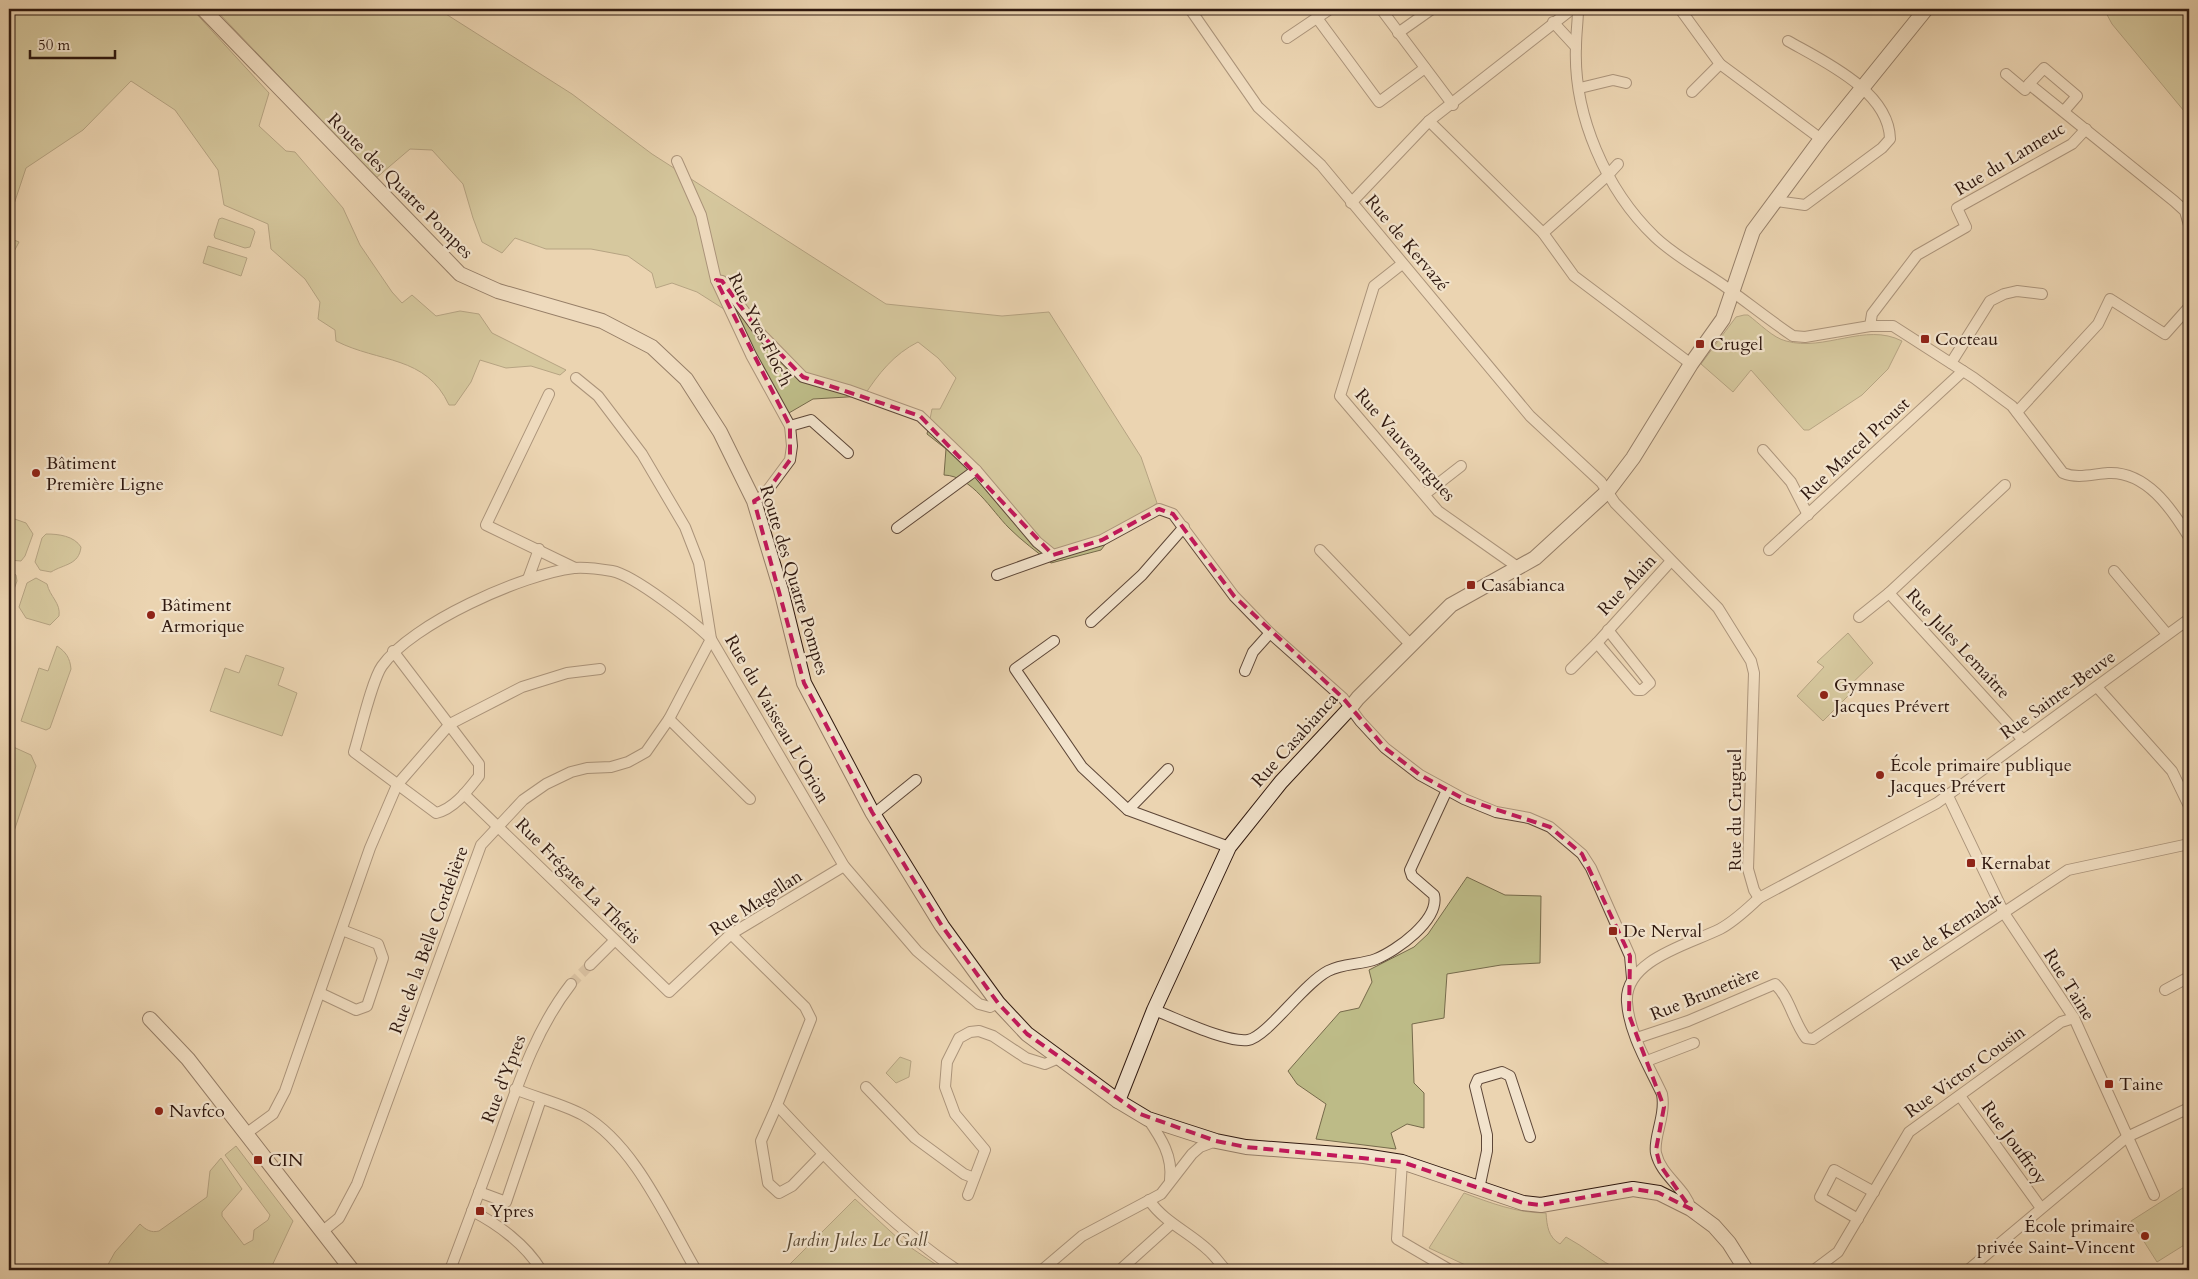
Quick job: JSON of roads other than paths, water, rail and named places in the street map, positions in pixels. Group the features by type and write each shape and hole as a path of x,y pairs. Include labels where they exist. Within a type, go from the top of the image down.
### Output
{"street":[{"name":"Route des Quatre Pompes","path":"203,9 460,274 498,291 602,321 652,347 686,378 720,432 754,501 781,590 804,683 874,814 942,926 998,1003 1027,1034 1118,1101 1148,1119 1216,1141 1255,1148 1364,1156 1402,1162 1420,1166 1478,1189 1523,1203 1541,1205 1633,1189 1659,1193 1692,1209 1714,1226 1729,1243 1746,1270"},
{"name":"Rue de Kervazé","path":"1190,9 1258,107 1321,165 1530,416 1601,482 1608,492"},
{"path":"1287,38 1330,9"},
{"path":"1381,9 1452,105"},
{"path":"1398,33 1432,9"},
{"path":"1351,203 1430,121 1553,22 1572,9"},
{"path":"1578,9 1576,47 1580,88 1590,135 1607,176 1632,211 1656,237 1680,257 1793,336 1805,337 1870,326 1893,326 1963,371 2012,406 2063,473 2071,476 2111,473 2126,475 2142,482 2157,493 2189,537"},
{"path":"1680,9 1720,64 1821,139"},
{"name":"Rue Casabianca","path":"1118,1101 1154,1010 1236,835 1281,782 1358,698 1451,605 1519,568 1550,545 1608,492 1633,458 1691,364 1723,319 1753,231 1821,139 1926,9"},
{"path":"1317,18 1379,102 1425,68"},
{"path":"1553,22 1576,47"},
{"path":"1776,201 1805,205 1882,148 1890,139 1890,127 1874,100 1862,87 1828,64 1788,41"},
{"path":"1692,92 1720,64"},
{"path":"2029,84 2044,68 2077,96 2064,111"},
{"name":"Rue du Lanneuc","path":"2006,74 2024,90 2029,84 2186,211 2189,225"},
{"path":"1580,88 1613,80 1626,83"},
{"path":"1430,121 1543,233 1574,276 1691,364"},
{"name":"Rue du Lanneuc","path":"1870,326 1872,314 1918,255 1966,227 1958,208 2072,144 2086,129"},
{"name":"Rue Yves Floc'h","path":"677,161 701,215 716,280 751,355 790,426 792,446 790,460 764,495 754,501"},
{"path":"1543,233 1618,164"},
{"name":"Rue Vauvenargues","path":"1402,264 1374,286 1340,396 1438,511 1519,568"},
{"path":"716,280 722,281 761,334 803,377 848,390 920,416 976,470 1037,542 1053,555"},
{"path":"1951,363 1990,301 2004,294 2017,291 2042,294"},
{"path":"2017,412 2098,324 2110,299 2165,334 2189,307"},
{"name":"Rue Marcel Proust","path":"1769,550 1963,371"},
{"name":"Rue du Vaisseau L'Orion","path":"576,378 598,396 642,454 685,527 699,564 711,639 844,866 917,951 979,1004 990,1007 998,1003"},
{"path":"549,394 486,525 575,568"},
{"path":"790,426 811,420 848,453"},
{"path":"1763,450 1791,482 1808,515"},
{"path":"1425,494 1461,466"},
{"path":"897,528 976,470"},
{"name":"Rue Jules Lemaître","path":"1859,617 1888,593 2005,485"},
{"name":"Rue du Cruguel","path":"1608,492 1615,503 1724,616 1751,661 1754,673 1748,869 1754,890 1759,898"},
{"path":"997,576 1053,555 1102,540 1159,509 1172,514 1184,527 1234,596 1270,634 1343,698 1385,748 1420,775 1447,790 1496,812 1529,818 1550,828 1570,843 1592,868 1630,956 1632,978 1626,1000 1637,1038 1662,1094 1664,1106 1656,1150 1660,1165 1687,1198 1692,1209"},
{"path":"1091,622 1142,576 1184,527"},
{"path":"528,579 539,549"},
{"path":"1320,550 1410,644"},
{"name":"Rue Alain","path":"1571,669 1598,643 1671,561"},
{"path":"393,651 479,764 479,776 464,794 445,811 436,813 354,752 380,669 393,651 458,609 528,579 575,568 614,571 651,592 696,624 711,639"},
{"path":"2114,571 2167,634"},
{"name":"Rue Jules Lemaître","path":"1888,593 2024,740"},
{"name":"Rue Sainte-Beuve","path":"1759,898 1948,796 2189,618"},
{"name":"Rue Alain","path":"1598,643 1638,690 1642,690 1650,683 1608,630"},
{"path":"1245,672 1253,652 1270,634"},
{"name":"Rue de la Belle Cordelière","path":"322,1232 339,1218 357,1184 462,892 481,845 523,800 546,784 571,772 587,768 610,767 628,762 646,752 669,719 711,639"},
{"path":"1054,641 1015,669 1082,767 1128,810 1229,847"},
{"path":"247,1133 273,1114 285,1091 370,848 398,785 450,724 522,687 566,673 600,669"},
{"path":"2097,687 2172,771 2189,806"},
{"path":"669,719 750,799"},
{"path":"1128,810 1168,769"},
{"path":"874,814 916,780"},
{"path":"1154,1010 1227,1038 1249,1040 1264,1031 1294,999 1328,971 1342,966 1374,960 1394,950 1419,929 1434,907 1434,895 1412,876 1410,870 1447,790"},
{"name":"Rue Frégate La Thétis","path":"464,794 498,825 614,941 669,992"},
{"name":"Rue Taine","path":"1948,796 2004,913 2074,1018 2154,1195"},
{"name":"Rue de Kernabat","path":"1813,1039 2068,870 2189,844"},
{"name":"Rue Magellan","path":"669,992 731,934 844,866"},
{"path":"1632,978 1650,962 1721,928 1742,914 1759,898"},
{"path":"320,993 356,1010 367,1006 383,958 378,944 342,930"},
{"path":"731,934 805,1008 812,1019 761,1141 768,1183 779,1193 792,1186 823,1154"},
{"path":"590,965 614,941"},
{"path":"1630,956 1650,962"},
{"path":"2165,990 2189,977"},
{"name":"Rue d'Ypres","path":"450,1270 515,1089 537,1038 554,1007 571,984"},
{"name":"Rue Brunetière","path":"1637,1038 1688,1021 1775,984 1783,992 1801,1031 1806,1038 1813,1039"},
{"name":"Rue Victor Cousin","path":"1814,1270 1838,1252 1909,1132 2061,1022 2074,1018"},
{"path":"150,1019 188,1059 352,1270"},
{"path":"968,1195 984,1158 985,1150 955,1114 945,1087 947,1062 958,1038 970,1032 979,1031 993,1036 1026,1058 1044,1064 1059,1058"},
{"path":"1647,1061 1694,1043"},
{"path":"1478,1189 1487,1151 1487,1135 1475,1086 1478,1079 1502,1072 1510,1076 1530,1137"},
{"path":"866,1087 914,1138 964,1174 974,1178"},
{"path":"515,1089 582,1115 612,1136 632,1160 696,1270"},
{"name":"Rue Jouffroy","path":"1960,1096 2041,1208"},
{"path":"479,1192 506,1202 542,1099"},
{"path":"777,1105 823,1154 925,1249 957,1270"},
{"path":"1968,1270 2127,1137 2189,1108"},
{"path":"1148,1119 1163,1142 1169,1158 1171,1170 1170,1184"},
{"path":"1042,1270 1082,1236 1161,1194 1170,1184 1178,1169 1192,1154 1200,1147 1216,1141"},
{"path":"1402,1162 1397,1239 1450,1270"},
{"path":"1858,1219 1820,1197 1834,1170 1874,1192"},
{"path":"1149,1200 1154,1208 1172,1224 1208,1250 1226,1270"},
{"path":"472,1211 485,1218 532,1255 541,1270"},
{"path":"1120,1270 1172,1224"}],"tunnel":[{"path":"571,984 590,965"}],"place":[{"name":"Cocteau","path":"1925,339"},
{"name":"Crugel","path":"1700,344"},
{"name":"Bâtiment Première Ligne","path":"36,473"},
{"name":"Casabianca","path":"1471,585"},
{"name":"Bâtiment Armorique","path":"151,615"},
{"name":"Gymnase Jacques Prévert","path":"1824,695"},
{"name":"École primaire publique Jacques Prévert","path":"1880,775"},
{"name":"Kernabat","path":"1971,863"},
{"name":"De Nerval","path":"1613,931"},
{"name":"Taine","path":"2109,1084"},
{"name":"Navfco","path":"159,1111"},
{"name":"CIN","path":"258,1160"},
{"name":"Ypres","path":"480,1211"},
{"name":"École primaire privée Saint-Vincent","path":"2145,1236"}],"park label":[{"name":"Jardin Jules Le Gall","path":"857,1240"}]}
